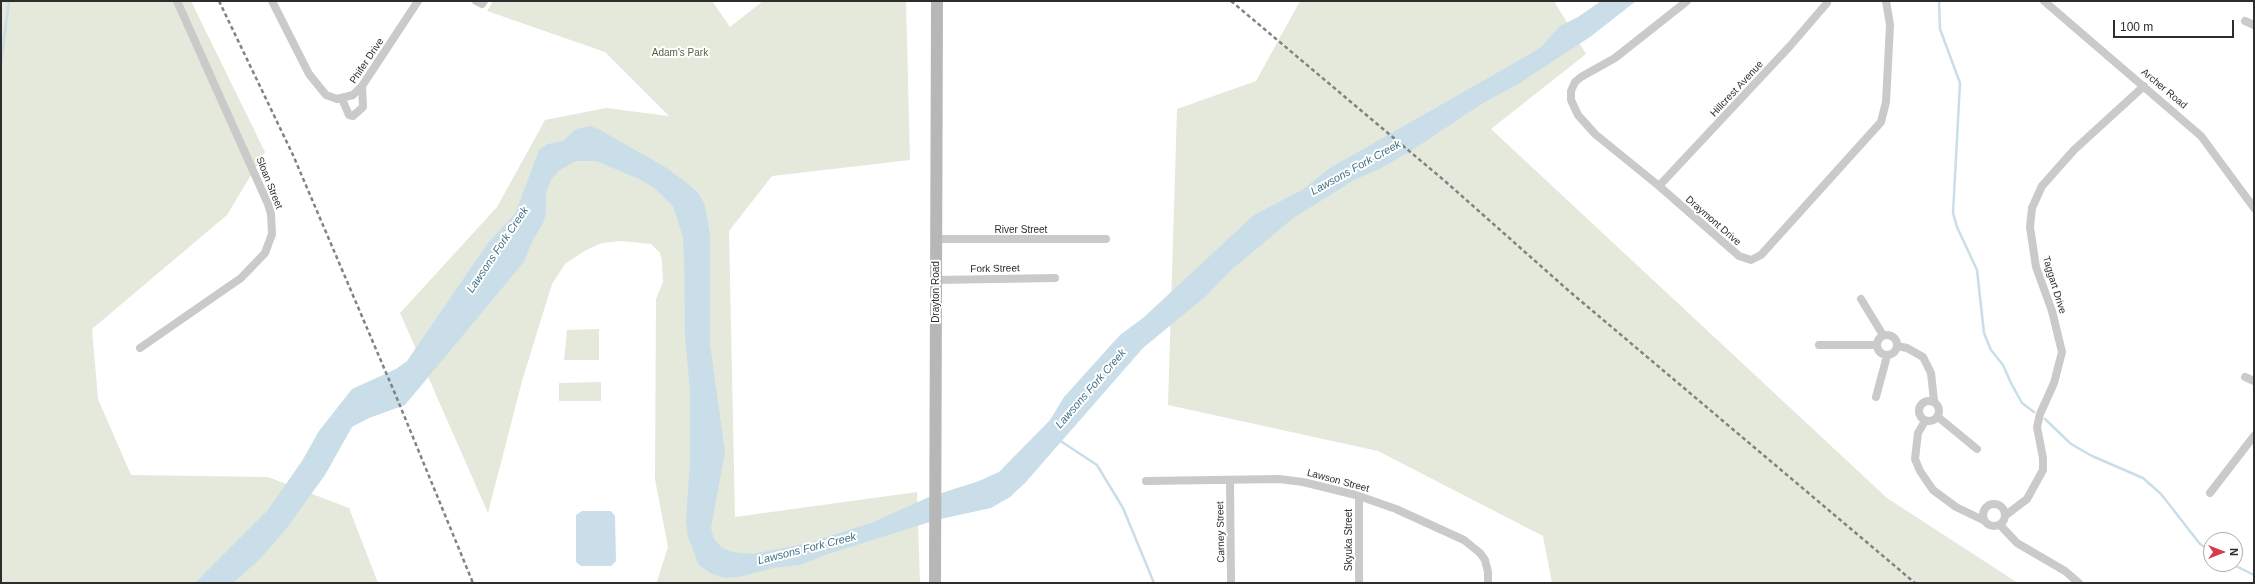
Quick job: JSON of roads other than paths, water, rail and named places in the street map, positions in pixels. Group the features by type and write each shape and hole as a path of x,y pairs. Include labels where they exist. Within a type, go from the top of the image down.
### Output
{"main road":[{"name":"Drayton Road","path":"934,583 937,1"}],"street":[{"name":"Sloan Street","path":"140,348 241,278 265,253 272,234 272,219 268,204 177,1"},
{"name":"Phifer Drive","path":"342,99 353,95 362,86 418,1"},
{"name":"Draymont Drive","path":"1687,1 1615,58 1581,77 1575,82 1571,91 1572,104 1585,124 1739,256 1746,260 1758,257 1881,122 1886,102 1890,25 1886,1"},
{"name":"Archer Road","path":"2044,1 2201,136 2254,208"},
{"path":"273,2 303,63 316,84 330,97 342,99 349,115 353,116 363,107 362,86"},
{"name":"Hillcrest Avenue","path":"1659,186 1790,46 1827,3"},
{"path":"2245,21 2254,25"},
{"name":"Taggart Drive","path":"2006,515 2027,499 2043,470 2043,458 2037,427 2040,414 2054,383 2062,352 2052,311 2036,267 2030,227 2032,208 2042,186 2074,150 2144,86"},
{"name":"River Street","path":"936,239 1106,239"},
{"name":"Fork Street","path":"936,280 1055,278"},
{"path":"1861,299 1883,335 1894,338 1897,346 1894,353 1887,356 1879,353 1876,345"},
{"path":"1876,345 1883,335"},
{"path":"1819,345 1876,345"},
{"path":"1897,346 1907,348 1923,357 1931,373 1934,401 1940,411 1938,417 1925,421"},
{"path":"1876,397 1887,356"},
{"path":"2245,377 2254,381"},
{"path":"1925,421 1918,411 1922,403 1929,400 1934,401"},
{"path":"1938,417 1977,449"},
{"path":"1925,421 1918,433 1916,459 1920,471 1933,490 1956,507 1984,520 1993,527 2003,524 2006,515 2003,507 1994,503 1986,507 1983,515 1984,520"},
{"path":"2210,493 2254,436"},
{"name":"Lawson Street","path":"1146,481 1230,480 1254,478 1297,481 1335,489 1396,509 1464,540 1480,553 1485,560 1488,572 1488,583"},
{"name":"Carney Street","path":"1230,480 1231,583"},
{"name":"Skyuka Street","path":"1359,497 1359,583"},
{"path":"2000,524 2016,543 2065,571 2078,583"}],"water":[{"name":"Lawsons Fork Creek","path":"1601,1 1636,1 1590,37 1518,84 1483,103 1411,151 1381,168 1354,180 1292,219 1230,271 1206,296 1143,348 1025,483 1010,497 991,508 936,520 828,554 800,565 773,568 739,577 725,578 712,574 699,565 688,537 686,520 690,463 690,390 685,336 684,257 683,237 673,206 654,188 639,179 596,161 576,161 560,170 552,178 546,192 546,213 543,223 533,240 523,263 405,405 369,418 352,427 325,475 286,529 260,559 233,583 195,583 267,511 302,461 319,431 352,389 396,369 407,361 488,243 515,214 539,150 548,144 563,141 576,129 591,126 665,167 699,194 705,206 710,234 710,344 725,452 711,528 714,539 722,548 732,552 753,554 808,543 871,523 929,497 979,481 999,472 1050,420 1064,397 1120,335 1143,318 1254,215 1302,190 1330,168 1530,54 1541,47 1560,26 1578,17"},
{"path":"582,511 611,511 615,516 616,561 611,566 581,566 576,562 576,515"}],"waterway":[{"path":"1,63 9,1"},
{"path":"1939,1 1940,29 1960,83 1953,213 1957,227 1977,270 1984,333 1991,350 2003,365 2022,403 2034,412"},
{"path":"2045,419 2071,444 2092,456 2143,478 2161,494 2203,546"},
{"path":"1059,440 1097,465 1123,508 1154,583"},
{"path":"2243,570 2254,575"}],"railway":[{"path":"219,1 293,155 396,396 473,583"},
{"path":"1231,1 1446,182 1569,291 1915,583"}],"park label":[{"name":"Adam's Park","path":"680,53"}]}
